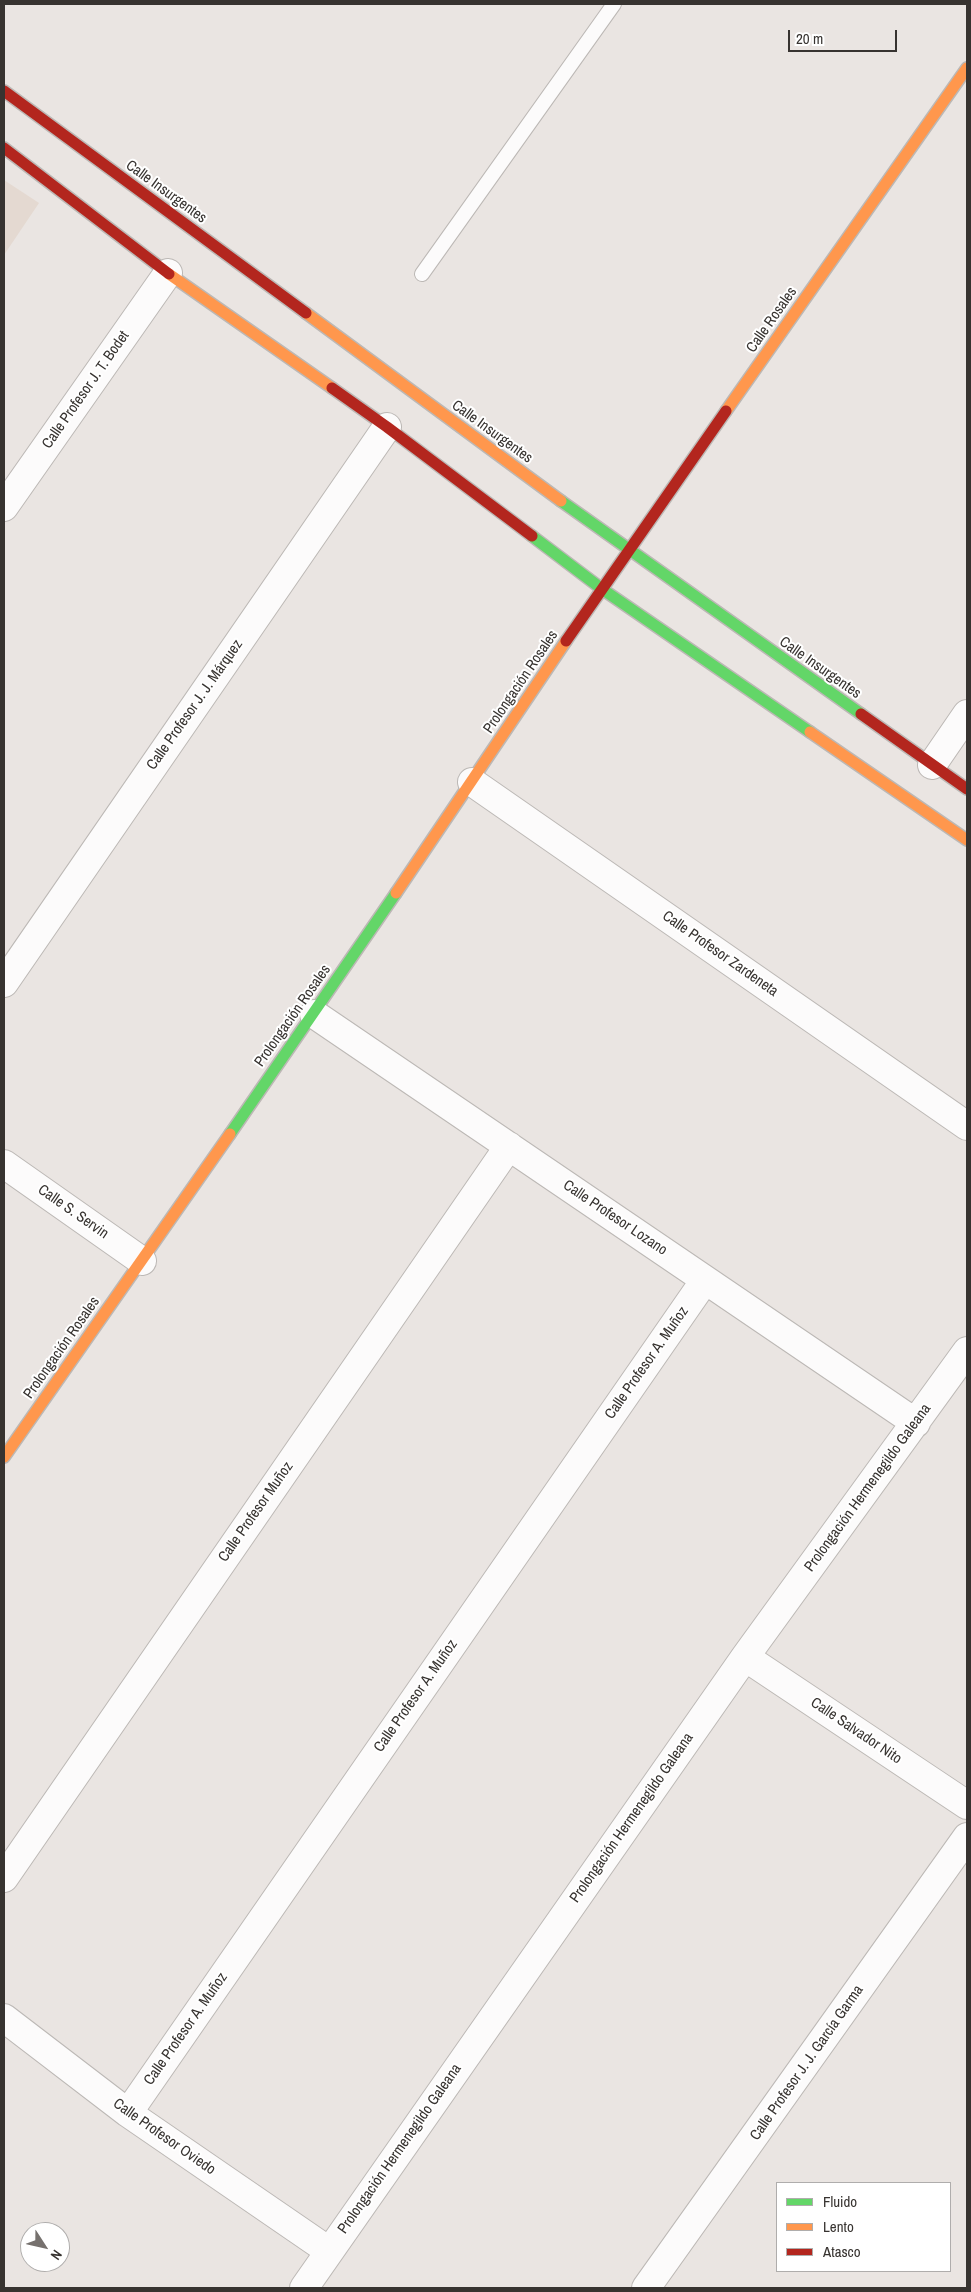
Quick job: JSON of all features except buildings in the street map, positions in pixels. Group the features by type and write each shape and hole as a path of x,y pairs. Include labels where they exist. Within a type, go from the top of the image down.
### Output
{"main road":[{"name":"Calle Rosales","path":"602,589 967,68"},
{"name":"Calle Insurgentes","path":"4,91 628,550 967,789"},
{"path":"4,148 168,273 387,427 602,589 967,840"},
{"name":"Prolongación Rosales","path":"4,1457 314,1014 602,589"}],"street":[{"name":"Calle Profesor J. T. Bodet","path":"4,507 168,273"},
{"name":"Calle Profesor J. J. Márquez","path":"4,983 387,427"},
{"path":"932,765 967,714"},
{"name":"Calle Profesor Zardeneta","path":"472,782 967,1126"},
{"name":"Calle Profesor Lozano","path":"314,1014 916,1423"},
{"name":"Calle Profesor Muñoz","path":"4,1878 509,1146"},
{"name":"Calle S. Servin","path":"4,1164 142,1260"},
{"name":"Calle Profesor A. Muñoz","path":"128,2113 705,1280"},
{"name":"Prolongación Hermenegildo Galeana","path":"304,2288 745,1657 967,1351"},
{"name":"Calle Salvador Nito","path":"745,1657 967,1805"},
{"name":"Calle Profesor J. J. García Garma","path":"646,2288 967,1837"},
{"name":"Calle Profesor Oviedo","path":"4,2018 128,2113 329,2251"}],"lane":[{"path":"422,274 614,4"}],"shaded area":[{"path":"4,180 39,203 4,255"}],"traffic: fast":[{"path":"561,501 861,714"},
{"path":"532,536 602,589 810,732"},
{"path":"230,1134 396,893"}],"traffic: slow":[{"path":"726,411 967,68"},
{"path":"169,274 332,388"},
{"path":"306,313 561,501"},
{"path":"396,893 566,641"},
{"path":"810,732 967,840"},
{"path":"4,1457 230,1134"}],"traffic: jam":[{"path":"4,91 306,313"},
{"path":"4,148 169,274"},
{"path":"332,388 532,536"},
{"path":"566,641 726,411"},
{"path":"861,714 967,789"}]}
